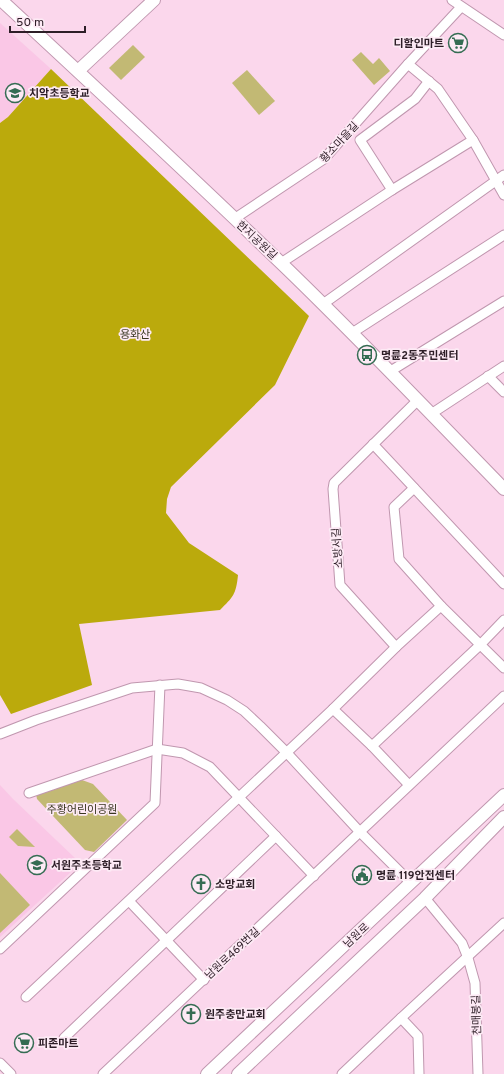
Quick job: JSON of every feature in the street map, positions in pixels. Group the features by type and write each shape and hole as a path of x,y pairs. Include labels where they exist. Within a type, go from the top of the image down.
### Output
{"street":[{"name":"한지공원길","path":"1,0 281,263 352,333 504,489"},
{"path":"78,71 154,0"},
{"path":"452,0 504,35"},
{"name":"황소마을길","path":"234,219 324,160 408,64 461,7"},
{"path":"408,64 438,89 472,140 504,196"},
{"name":"황소마을길","path":"392,190 360,140 415,98 429,81"},
{"path":"281,263 392,190 472,140"},
{"path":"323,304 504,175"},
{"path":"352,333 504,235"},
{"path":"389,372 504,301"},
{"path":"431,414 504,366"},
{"path":"488,376 504,392"},
{"name":"소방서길","path":"396,647 340,585 333,489 334,483 418,400"},
{"path":"373,444 504,584"},
{"path":"414,488 394,507 399,559 441,606 504,668"},
{"path":"26,997 334,709 396,647 441,606"},
{"path":"372,746 480,645 504,620"},
{"path":"0,734 36,720 132,688 178,684 201,688 227,700 244,711 287,753 359,831 425,898"},
{"path":"0,949 155,803 160,685"},
{"name":"남원로469번길","path":"103,1074 314,876 359,831 436,761 504,696"},
{"path":"334,709 372,746 408,785"},
{"path":"29,793 157,749 183,753 210,767 314,876"},
{"name":"남원로","path":"207,1074 411,884 504,794"},
{"name":"남원로","path":"238,1074 425,898 504,817"},
{"path":"64,1038 276,836"},
{"name":"천매봉길","path":"425,898 462,943 468,958 475,983 478,1074"},
{"path":"129,901 204,980"},
{"path":"342,1074 504,923"},
{"path":"401,1018 418,1036 419,1074"},
{"path":"0,1063 10,1074"}],"shaded area":[{"name":"치악초등학교","path":"0,23 51,69 8,117 0,123"},
{"name":"서원주초등학교","path":"0,785 76,859 72,871 0,937"}],"green space":[{"path":"133,45 145,57 121,80 109,68"},
{"path":"361,52 373,64 379,58 390,71 374,85 352,60"},
{"name":"용화산","path":"51,69 309,316 275,385 171,487 167,499 166,513 189,543 238,575 235,591 231,598 220,610 79,624 92,685 11,714 0,695 0,123 8,117"},
{"path":"247,70 275,101 259,115 232,83"},
{"name":"주황어린이공원","path":"82,780 93,784 127,820 94,852 85,850 37,799 36,794"},
{"path":"17,829 35,847 18,846 9,837"},
{"path":"0,873 30,905 0,933"}],"place":[{"name":"디할인마트","path":"458,43"},
{"name":"치악초등학교","path":"15,93"},
{"name":"명륜2동주민센터","path":"367,355"},
{"name":"서원주초등학교","path":"37,865"},
{"name":"명륜 119안전센터","path":"362,875"},
{"name":"소망교회","path":"201,884"},
{"name":"원주충만교회","path":"191,1014"},
{"name":"피존마트","path":"24,1043"}]}
